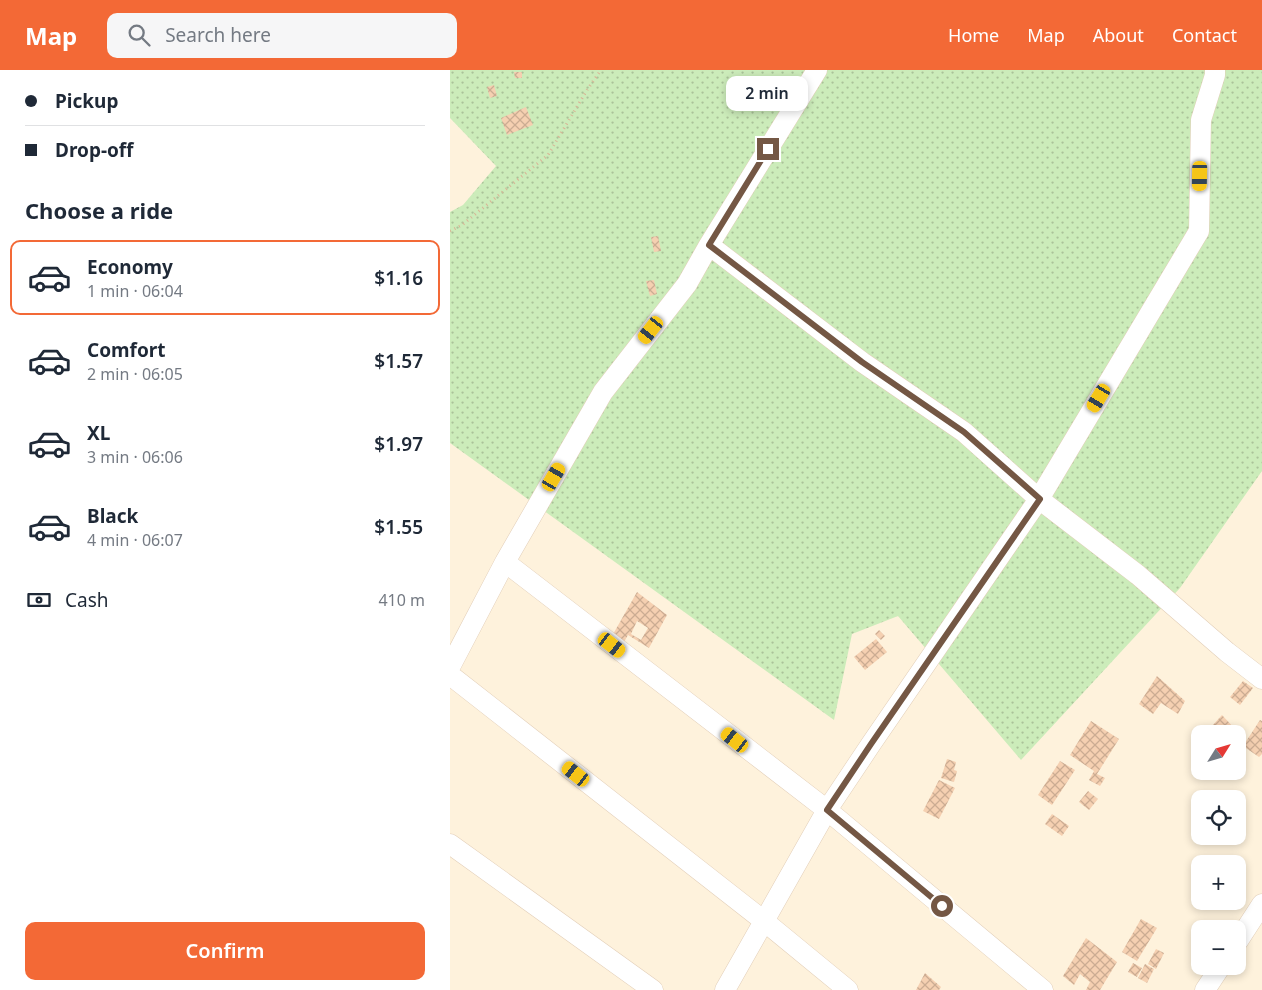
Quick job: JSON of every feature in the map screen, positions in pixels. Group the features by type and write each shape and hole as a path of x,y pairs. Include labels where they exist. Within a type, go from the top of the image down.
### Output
{"street":[{"path":"450,667 505,562 603,392 687,284 816,70"},
{"path":"725,990 827,810 1040,499 1199,231 1201,120 1215,70"},
{"path":"709,245 862,362 964,432 1040,499 1138,575 1227,652 1262,678"},
{"path":"505,562 827,810 1043,990"},
{"path":"450,675 764,921 848,990"},
{"path":"450,844 653,990"},
{"path":"1246,929 1262,904"},
{"path":"1205,990 1215,975"}],"path":[{"path":"450,231 462,225 548,155 601,70"}],"green space":[{"path":"450,70 1262,70 1262,471 1180,588 1021,760 898,616 852,634 834,720 450,443 450,212 463,205 496,166 450,118"}],"building":[{"path":"514,72 522,72 522,78 515,78"},
{"path":"494,85 497,96 490,98 487,87"},
{"path":"526,107 533,125 507,135 501,118"},
{"path":"658,236 661,251 654,252 651,237"},
{"path":"654,280 657,294 650,296 646,281"},
{"path":"637,592 667,615 649,648 628,635 624,642 612,636","holes":["637,621 648,628 641,640 631,634"]},
{"path":"879,630 885,636 881,640 875,634"},
{"path":"876,639 887,652 865,670 854,657"},
{"path":"1157,676 1185,701 1178,714 1161,703 1153,714 1139,704"},
{"path":"1243,681 1253,688 1240,705 1230,697"},
{"path":"1222,715 1231,725 1213,725"},
{"path":"1260,720 1262,721 1262,754 1259,757 1246,748 1246,741"},
{"path":"1091,721 1119,739 1097,774 1105,778 1100,786 1089,780 1094,771 1070,755"},
{"path":"947,759 956,762 954,770 957,771 954,782 941,778"},
{"path":"1060,761 1075,770 1052,805 1038,795"},
{"path":"939,780 955,788 939,819 923,811"},
{"path":"1088,791 1098,799 1089,810 1079,802"},
{"path":"1052,814 1069,826 1062,836 1045,824"},
{"path":"1141,919 1157,928 1137,961 1122,952"},
{"path":"1086,938 1117,962 1100,990 1086,990 1090,982 1080,974 1074,985 1063,976"},
{"path":"1156,949 1164,953 1156,969 1148,964"},
{"path":"1133,963 1142,968 1137,977 1128,972"},
{"path":"1145,964 1154,969 1147,983 1138,978"},
{"path":"925,973 941,987 939,990 916,990"}],"route":[{"path":"768,149 709,245 862,362 964,432 1040,499 827,810 942,906"}]}
